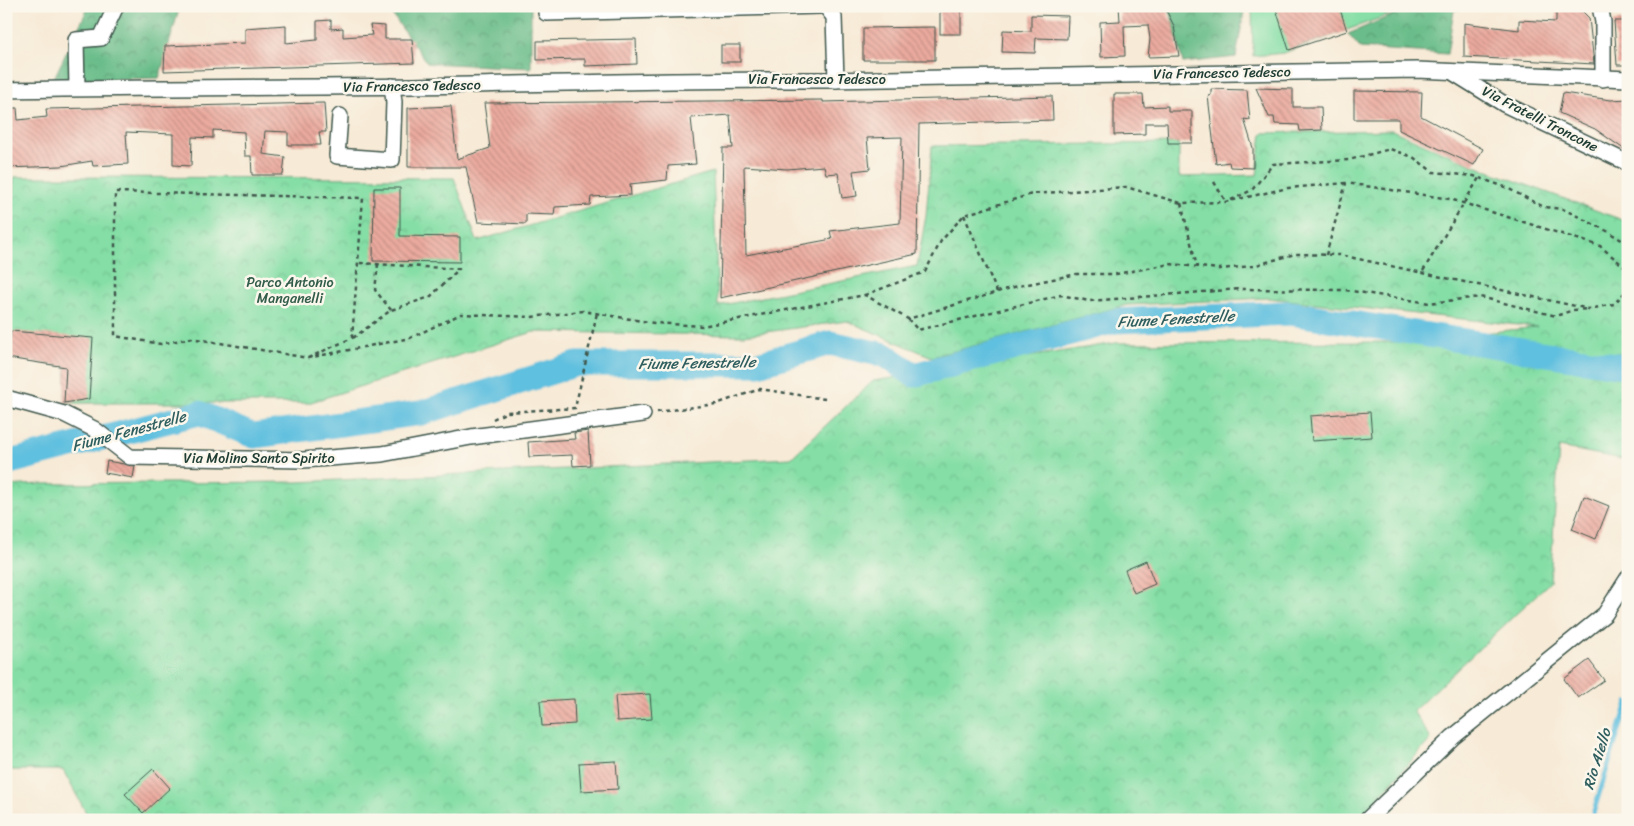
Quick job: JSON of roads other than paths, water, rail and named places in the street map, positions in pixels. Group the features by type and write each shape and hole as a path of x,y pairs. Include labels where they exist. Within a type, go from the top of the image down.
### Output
{"street":[{"path":"76,88 76,40 101,38 116,6"},
{"path":"546,14 822,6 828,8 834,17 836,80"},
{"path":"1600,6 1603,22 1603,79"},
{"name":"Via Francesco Tedesco","path":"6,90 392,86 725,79 836,80 1416,70 1628,80"},
{"name":"Via Fratelli Troncone","path":"1453,72 1504,104 1628,163"},
{"path":"340,116 337,156 392,160 394,102 392,86"},
{"name":"Via Molino Santo Spirito","path":"6,398 64,414 94,429 130,457 303,460 382,454 471,437 643,414"},
{"path":"1367,820 1453,737 1605,614 1628,578"}],"waterway":[{"name":"Fiume Fenestrelle","path":"6,463 199,413 254,436 421,413 577,364 758,364 830,343 885,355 914,375 1115,321 1290,313 1628,367"},
{"name":"Rio Aiello","path":"1586,820 1592,817 1628,702"}],"park label":[{"name":"Parco Antonio Manganelli","path":"290,290"}]}
